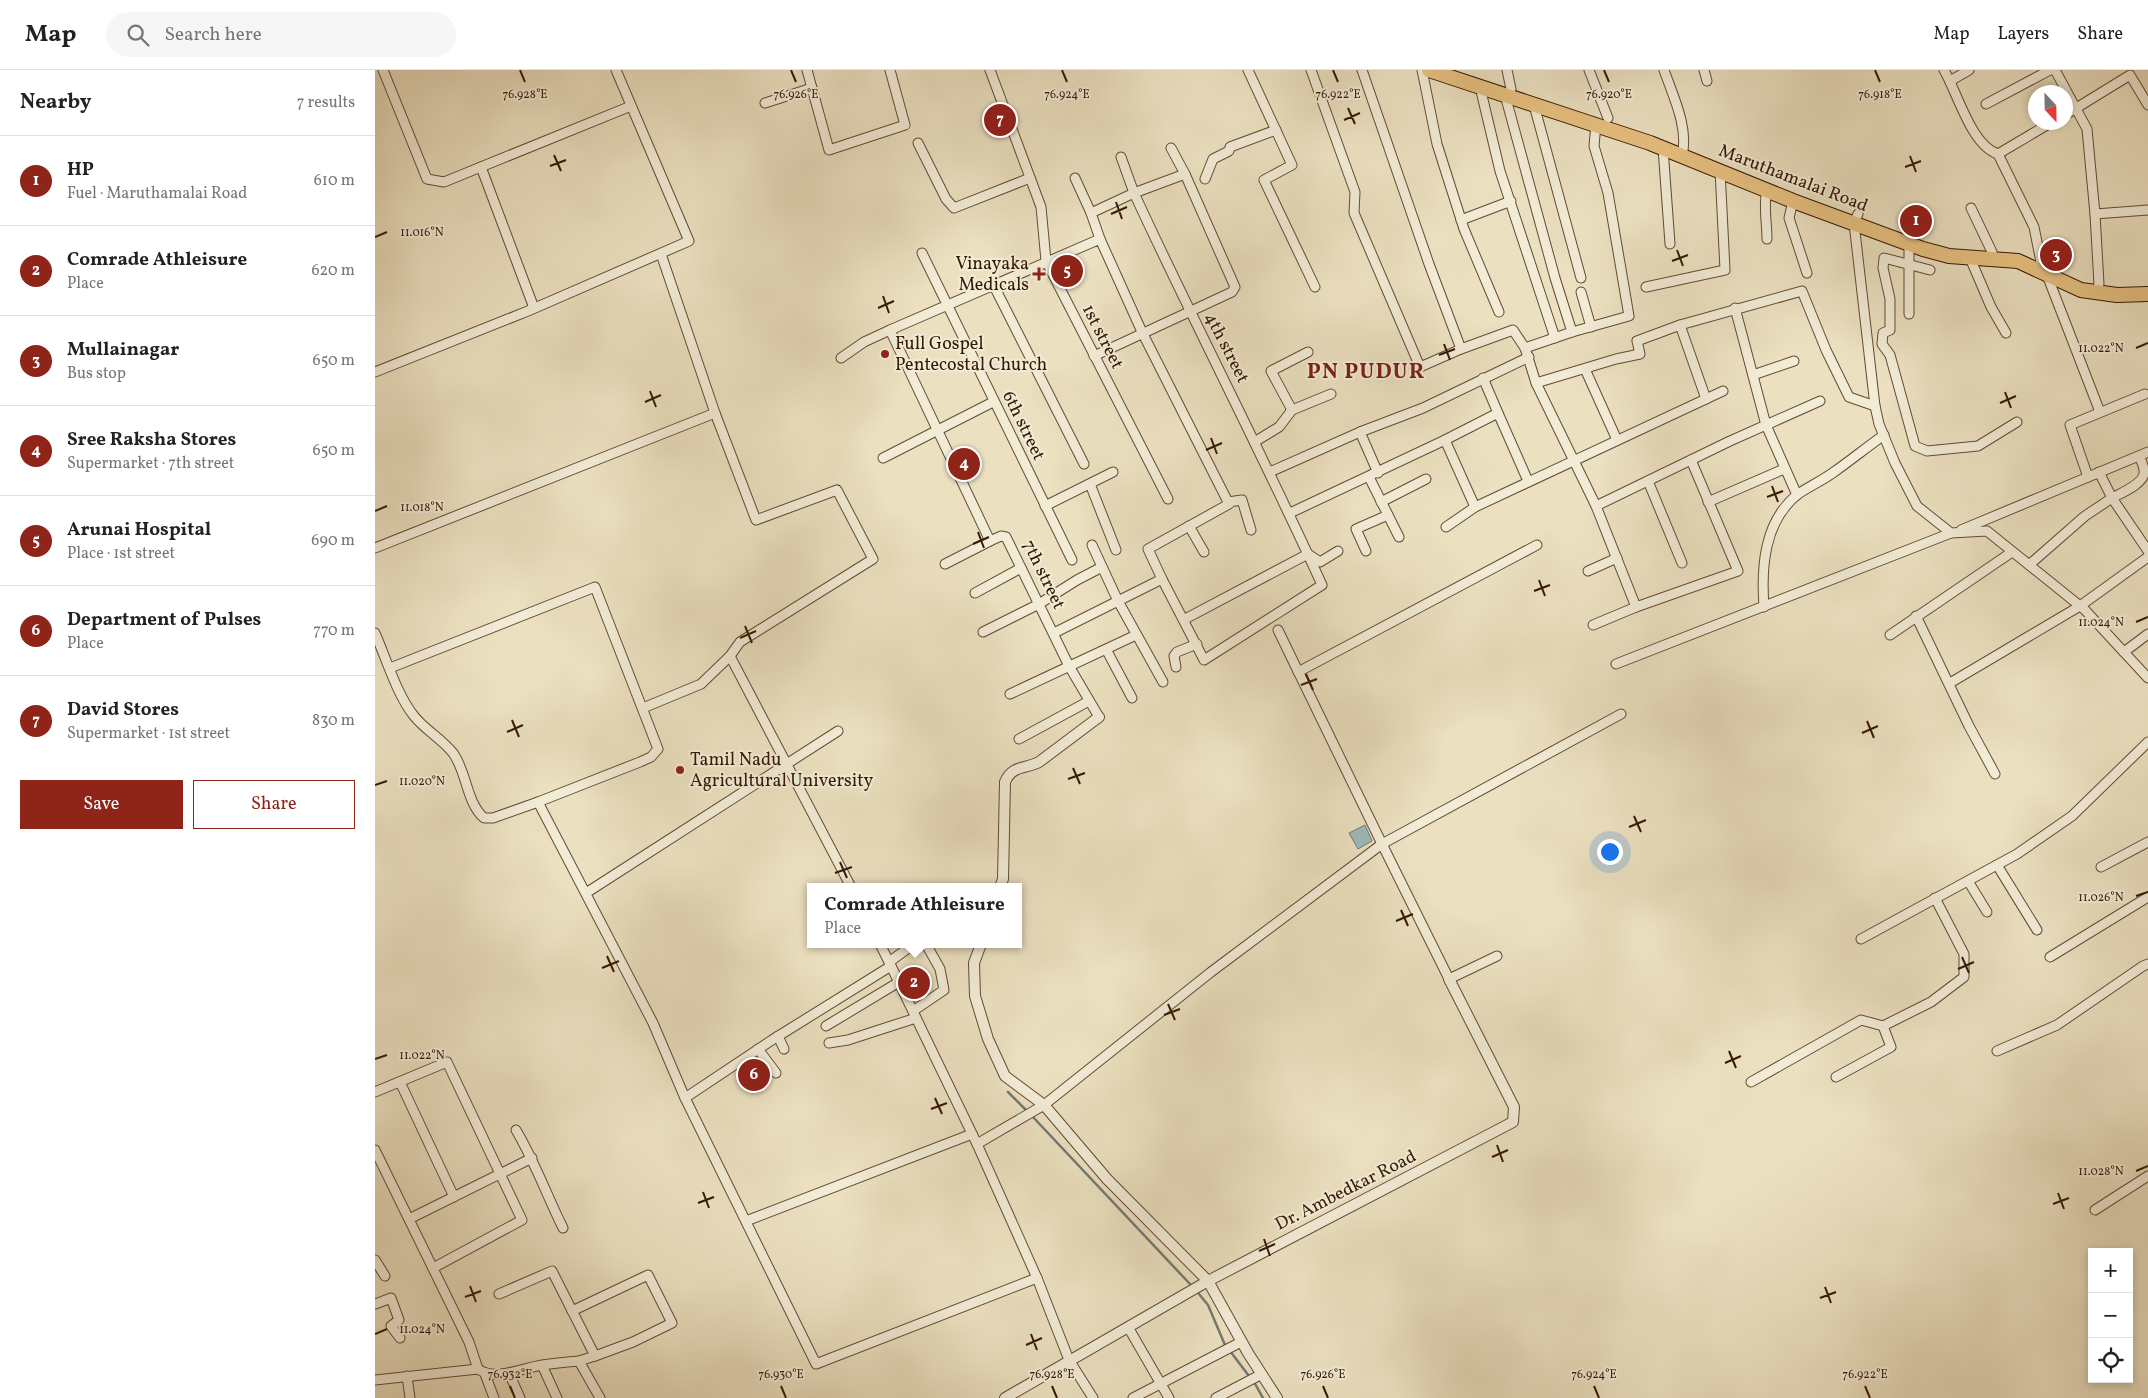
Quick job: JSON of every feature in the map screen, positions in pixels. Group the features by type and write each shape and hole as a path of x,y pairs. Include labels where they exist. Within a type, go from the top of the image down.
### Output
{"main road":[{"name":"Maruthamalai Road","path":"1429,70 1480,87 1508,92 1602,121 1856,218 1945,247 1965,251 2017,253 2041,262 2097,289 2148,294"},
{"name":"Maruthamalai Road","path":"1460,70 1534,105 1602,121 1663,148 1683,151 1720,170 1793,201 1856,218 1909,244 1949,256 2018,261 2081,290 2148,286"}],"street":[{"path":"383,70 427,178 444,182 631,106"},
{"path":"375,372 535,308 689,241 616,70"},
{"path":"807,70 829,150 905,124 890,70"},
{"name":"1st street","path":"990,70 1041,207 1046,261 1167,499"},
{"path":"1248,70 1292,165 1264,180 1315,286"},
{"path":"1311,70 1355,192 1354,213 1421,367 1512,326 1527,352 1536,383 1596,506 1636,607"},
{"path":"1362,70 1429,264 1461,349"},
{"path":"1422,70 1437,144 1461,220 1499,312"},
{"path":"1507,70 1508,92 1555,278 1572,332"},
{"path":"1270,472 1360,432 1423,408 1483,378 1555,338 1629,316 1607,193 1594,146 1602,121 1589,70"},
{"path":"1664,70 1679,114 1683,151"},
{"path":"1704,70 1707,81"},
{"path":"1944,70 1971,128 1986,147 1998,154 2034,227 2041,262"},
{"path":"1950,81 1969,70"},
{"path":"1986,104 2050,70"},
{"path":"2055,70 2087,129 2095,214 2097,289"},
{"path":"2073,111 2130,75 2148,105"},
{"path":"1480,87 1490,133 1555,338"},
{"path":"765,103 812,88"},
{"path":"1534,105 1581,278"},
{"path":"1205,180 1213,159 1229,152 1230,147 1276,130"},
{"path":"1998,154 2038,130"},
{"path":"917,143 946,198 954,208 1030,178"},
{"path":"1094,356 1142,332 1232,292 1235,287 1185,174 1171,148"},
{"path":"1663,148 1670,244"},
{"name":"4th street","path":"1121,157 1134,194 1189,311 1256,441 1322,585 1204,660 1197,644"},
{"path":"481,167 535,308"},
{"path":"1647,287 1725,270 1720,170"},
{"path":"1091,213 1185,174"},
{"path":"1075,178 1142,332 1228,502"},
{"path":"1767,189 1764,204 1767,211 1767,239"},
{"path":"1793,201 1789,218 1807,274"},
{"path":"1461,220 1511,202"},
{"path":"1971,208 1992,252"},
{"path":"2095,214 2148,210"},
{"path":"1856,218 1875,406 1883,435 1917,506 1953,533 1987,531 2080,606 2148,678"},
{"path":"841,358 864,342 889,330 1100,238"},
{"path":"1909,244 1909,314"},
{"name":"6th street","path":"922,253 993,402 1072,560"},
{"path":"643,708 701,684 731,656 740,642 873,559 837,490 756,520 715,413 661,254"},
{"path":"1930,270 1884,258 1883,268 1890,299 1890,330 1883,333 1882,344 1890,355 1915,446 1927,451 1978,446 2017,422"},
{"path":"1970,258 1991,307 2006,333"},
{"path":"2047,275 2100,412"},
{"path":"993,284 1084,464"},
{"path":"1536,383 1640,354 1637,341 1679,325 1802,291 1826,350 1849,397 1875,406"},
{"path":"1581,292 1591,327"},
{"path":"1735,308 1766,425 1797,496"},
{"path":"1679,325 1706,399"},
{"path":"889,330 990,541 945,564"},
{"path":"1291,410 1271,371 1308,352"},
{"path":"1753,375 1794,361"},
{"path":"1585,369 1617,440"},
{"path":"1483,378 1528,481"},
{"path":"1446,527 1475,507 1723,391"},
{"path":"1256,441 1279,427 1291,410 1331,394"},
{"path":"2088,477 2070,425 2145,394"},
{"path":"1596,506 1766,425 1821,401"},
{"path":"883,458 993,402"},
{"path":"375,548 715,413"},
{"path":"1289,513 1373,475 1498,413"},
{"path":"1360,432 1381,502 1399,537"},
{"path":"1765,607 1765,559 1769,535 1783,510 1797,496 1833,473 1883,435"},
{"path":"1445,440 1475,507"},
{"path":"1616,664 1953,533 2148,452"},
{"path":"2029,565 2085,516 2135,484 2144,476 2145,472 2139,456"},
{"path":"1593,625 1636,607 1737,571 1691,460"},
{"path":"1709,502 1785,469"},
{"path":"1045,506 1113,472"},
{"path":"2099,472 2112,498 2148,551"},
{"path":"1381,502 1426,478"},
{"path":"1648,481 1682,562"},
{"path":"1089,484 1117,550"},
{"path":"1228,502 1242,500 1251,530"},
{"path":"1176,666 1174,656 1177,652 1197,644 1148,549 1229,504 1228,502"},
{"path":"1367,551 1356,529 1388,515"},
{"path":"1189,526 1204,552"},
{"name":"7th street","path":"990,541 1006,537 1069,666 1099,717"},
{"path":"1092,545 1136,636 1163,682"},
{"path":"1298,672 1537,545"},
{"path":"1185,618 1308,554 1320,562 1338,551"},
{"path":"1890,635 2012,552"},
{"path":"1950,683 2080,606 2148,557"},
{"path":"1587,571 1617,558"},
{"path":"983,632 1039,604 1102,567"},
{"path":"975,593 1021,568"},
{"path":"1054,633 1162,578"},
{"path":"375,633 390,668 411,714 429,733 452,752 480,815 484,818 493,818 538,802 640,762 656,752 659,747 595,587 390,668"},
{"path":"1916,616 1950,683 1969,726 1995,774"},
{"path":"1278,630 1381,844 1449,979 1497,956"},
{"path":"2124,652 2148,634"},
{"path":"1010,694 1136,636"},
{"path":"1107,651 1132,698"},
{"path":"731,656 849,883"},
{"path":"1019,739 1089,701"},
{"path":"977,1144 1044,1104 1211,972 1381,844 1621,714"},
{"path":"1002,883 1005,782 1008,775 1014,769 1031,766 1039,762 1099,717"},
{"path":"586,892 838,731"},
{"path":"1861,939 2017,854 2072,816 2148,742"},
{"path":"538,802 653,1023 685,1098 816,1364 1037,1278"},
{"path":"2101,867 2148,842"},
{"path":"1997,865 2037,930"},
{"path":"1968,881 1987,912"},
{"path":"2050,957 2148,897"},
{"path":"1751,1082 1861,1020 1883,1026 1931,1002 1964,977 1964,954 1935,898"},
{"path":"882,948 977,1144 1037,1278 1069,1360 1093,1398"},
{"path":"685,1098 891,964 909,948"},
{"path":"829,1043 848,1040 915,1014 944,990 940,969 928,948"},
{"path":"980,948 974,963 975,996 988,1039 1005,1076 1044,1104 1107,1179 1208,1281 1241,1342 1277,1398"},
{"path":"1997,1051 2057,1025 2148,964"},
{"name":"Dr. Ambedkar Road","path":"1009,1397 1069,1360 1208,1281 1513,1122 1514,1107 1449,979"},
{"path":"826,1026 899,982"},
{"path":"1836,1078 1891,1047 1883,1026"},
{"path":"778,1036 784,1049"},
{"path":"758,1049 776,1073"},
{"path":"375,1092 447,1062 522,1220 433,1268"},
{"path":"400,1082 454,1197"},
{"path":"517,1130 533,1158 551,1204 563,1228"},
{"path":"746,1221 972,1134"},
{"path":"375,1150 469,1342 494,1398"},
{"path":"409,1219 499,1173 533,1158"},
{"path":"2095,1210 2148,1176"},
{"path":"375,1260 385,1276"},
{"path":"499,1294 552,1271 595,1356"},
{"path":"375,1380 481,1371 509,1373 542,1365 579,1361 633,1342 672,1323 648,1275 572,1311"},
{"path":"375,1304 390,1297 399,1320 391,1326 400,1338"},
{"path":"1128,1327 1169,1398"},
{"path":"1133,1398 1241,1342"},
{"path":"579,1361 600,1398"},
{"path":"542,1365 557,1398"},
{"path":"509,1373 519,1398"},
{"path":"1216,1398 1262,1374"},
{"path":"407,1376 410,1398"}],"water":[{"path":"1365,825 1372,841 1358,849 1349,833"}],"waterway":[{"path":"1008,1092 1028,1112"},
{"path":"1032,1116 1190,1284"},
{"path":"1199,1294 1208,1305 1225,1345"},
{"path":"1230,1351 1249,1376"},
{"path":"1254,1382 1263,1398"}],"place":[{"name":"David Stores","path":"1000,120"},
{"name":"HP","path":"1916,221"},
{"name":"Mullainagar","path":"2056,255"},
{"name":"Arunai Hospital","path":"1067,271"},
{"name":"Vinayaka Medicals","path":"1039,274"},
{"name":"Full Gospel Pentecostal Church","path":"885,354"},
{"name":"Sree Raksha Stores","path":"964,464"},
{"name":"Tamil Nadu Agricultural University","path":"680,770"},
{"name":"Comrade Athleisure","path":"914,983"},
{"name":"Department of Pulses","path":"754,1075"}],"district":[{"name":"PN PUDUR","path":"1366,372"}]}
